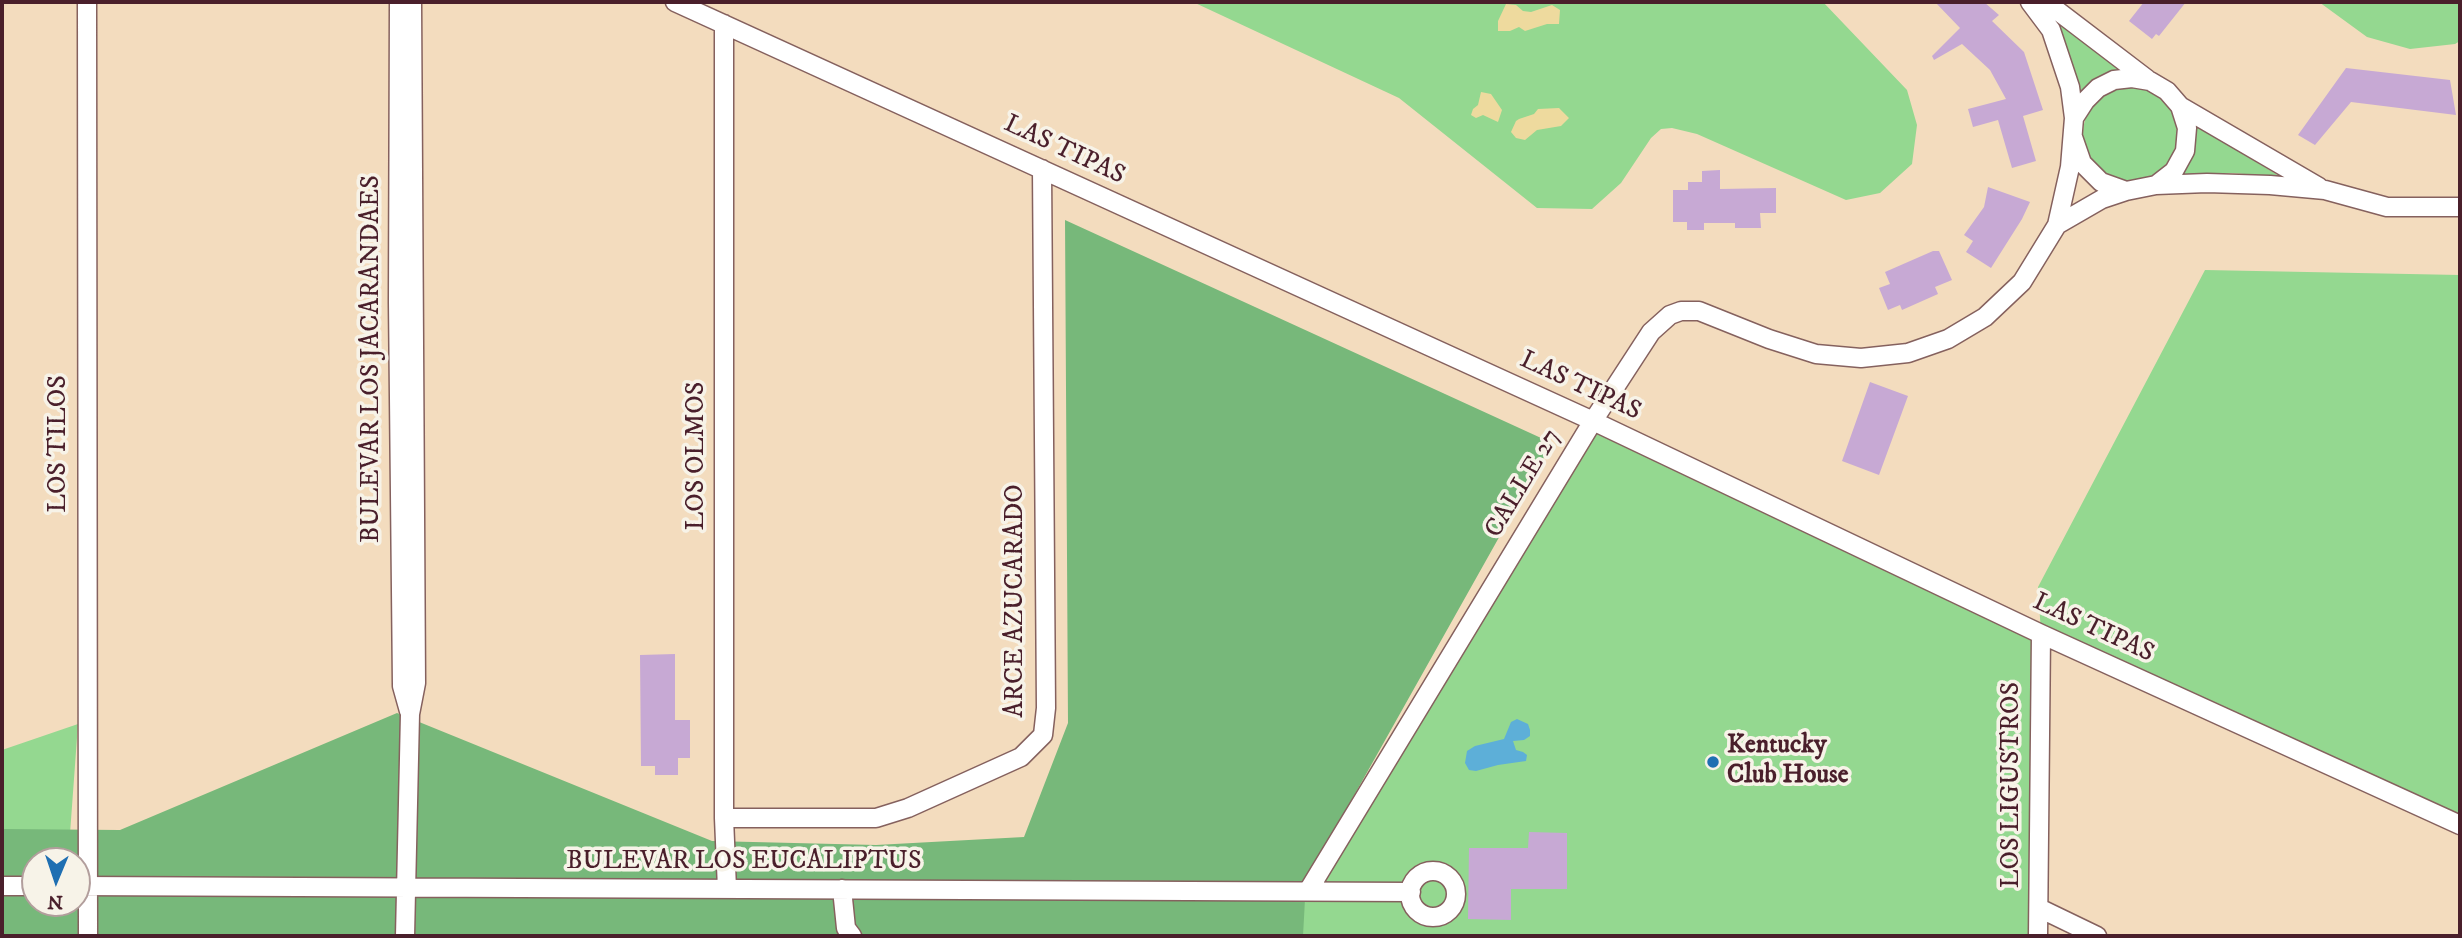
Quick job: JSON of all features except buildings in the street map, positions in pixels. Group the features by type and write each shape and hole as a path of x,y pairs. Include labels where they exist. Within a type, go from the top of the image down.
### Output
{"street":[{"name":"LOS TILOS","path":"82,847 87,2"},
{"name":"BULEVAR LOS JACARANDAES","path":"399,2 398,302 402,686 410,714"},
{"name":"BULEVAR LOS JACARANDAES","path":"405,936 410,714 416,683 412,2"},
{"name":"LAS TIPAS","path":"675,2 1593,421 2041,634 2460,825"},
{"path":"2030,2 2051,30 2070,87 2074,118 2073,137 2082,163 2101,182 2126,191 2156,185 2270,185 2325,190 2387,207 2460,207"},
{"path":"2046,2 2167,91 2180,106 2325,190"},
{"name":"LOS OLMOS","path":"724,24 724,818 727,889"},
{"path":"2074,118 2098,88 2114,80 2132,78 2150,81"},
{"path":"2156,185 2174,171 2185,151 2187,128 2180,106"},
{"name":"CALLE 27","path":"1308,891 1593,421 1651,332 1670,315 1682,311 1699,311 1769,339 1816,354 1861,358 1908,353 1948,339 1985,317 2022,282 2057,225 2068,177 2073,137"},
{"name":"ARCE AZUCARADO","path":"724,818 876,818 908,808 1021,757 1042,735 1046,708 1042,169"},
{"name":"CALLE 27","path":"2057,225 2102,199 2126,191"},
{"name":"LOS LIGUSTROS","path":"2038,936 2041,634"},
{"path":"2,886 21,886"},
{"name":"BULEVAR LOS EUCALIPTUS","path":"91,886 1411,892"},
{"path":"842,889 846,928 852,936"},
{"path":"2039,908 2097,936"},
{"name":"LOS TILOS","path":"86,917 88,936"}],"green space":[{"path":"1193,2 1823,2 1907,90 1917,125 1912,164 1880,193 1846,200 1697,134 1672,128 1661,129 1651,138 1621,183 1592,209 1537,208 1399,98"},
{"path":"2319,2 2460,2 2460,41 2455,44 2410,49 2367,37"},
{"path":"2048,13 2123,69 2121,74 2077,96 2069,55"},
{"path":"2130,87 2148,90 2163,101 2174,116 2177,134 2174,152 2163,167 2148,178 2130,181 2112,178 2097,167 2086,152 2083,134 2086,116 2097,101 2112,90"},
{"path":"2192,123 2281,177 2232,173 2182,175 2187,162"},
{"path":"1065,220 1552,443 1306,881 1303,936 2,936 2,829 120,830 397,713 712,841 876,845 1024,837 1068,723"},
{"name":"Kentucky Club House","path":"2205,270 2460,275 2460,825 2041,634 2038,936 852,936 1308,891 1593,421 2041,633 2038,587"},
{"path":"78,724 69,847 21,847 21,862 2,862 2,750"}],"sand":[{"path":"1506,4 1531,12 1552,5 1560,10 1559,24 1547,24 1525,31 1519,27 1510,31 1498,31 1498,21"},
{"path":"1481,92 1491,94 1502,110 1498,122 1483,115 1476,118 1471,115 1478,105"},
{"path":"1559,108 1569,118 1561,126 1537,130 1525,140 1516,138 1511,132 1516,121 1534,114 1538,109"}],"water":[{"path":"1517,719 1528,724 1530,730 1530,736 1524,740 1513,741 1516,750 1527,755 1526,761 1469,770 1465,763 1467,751 1475,746 1504,739 1511,722"}],"place":[{"name":"Kentucky Club House","path":"1713,762"}]}
